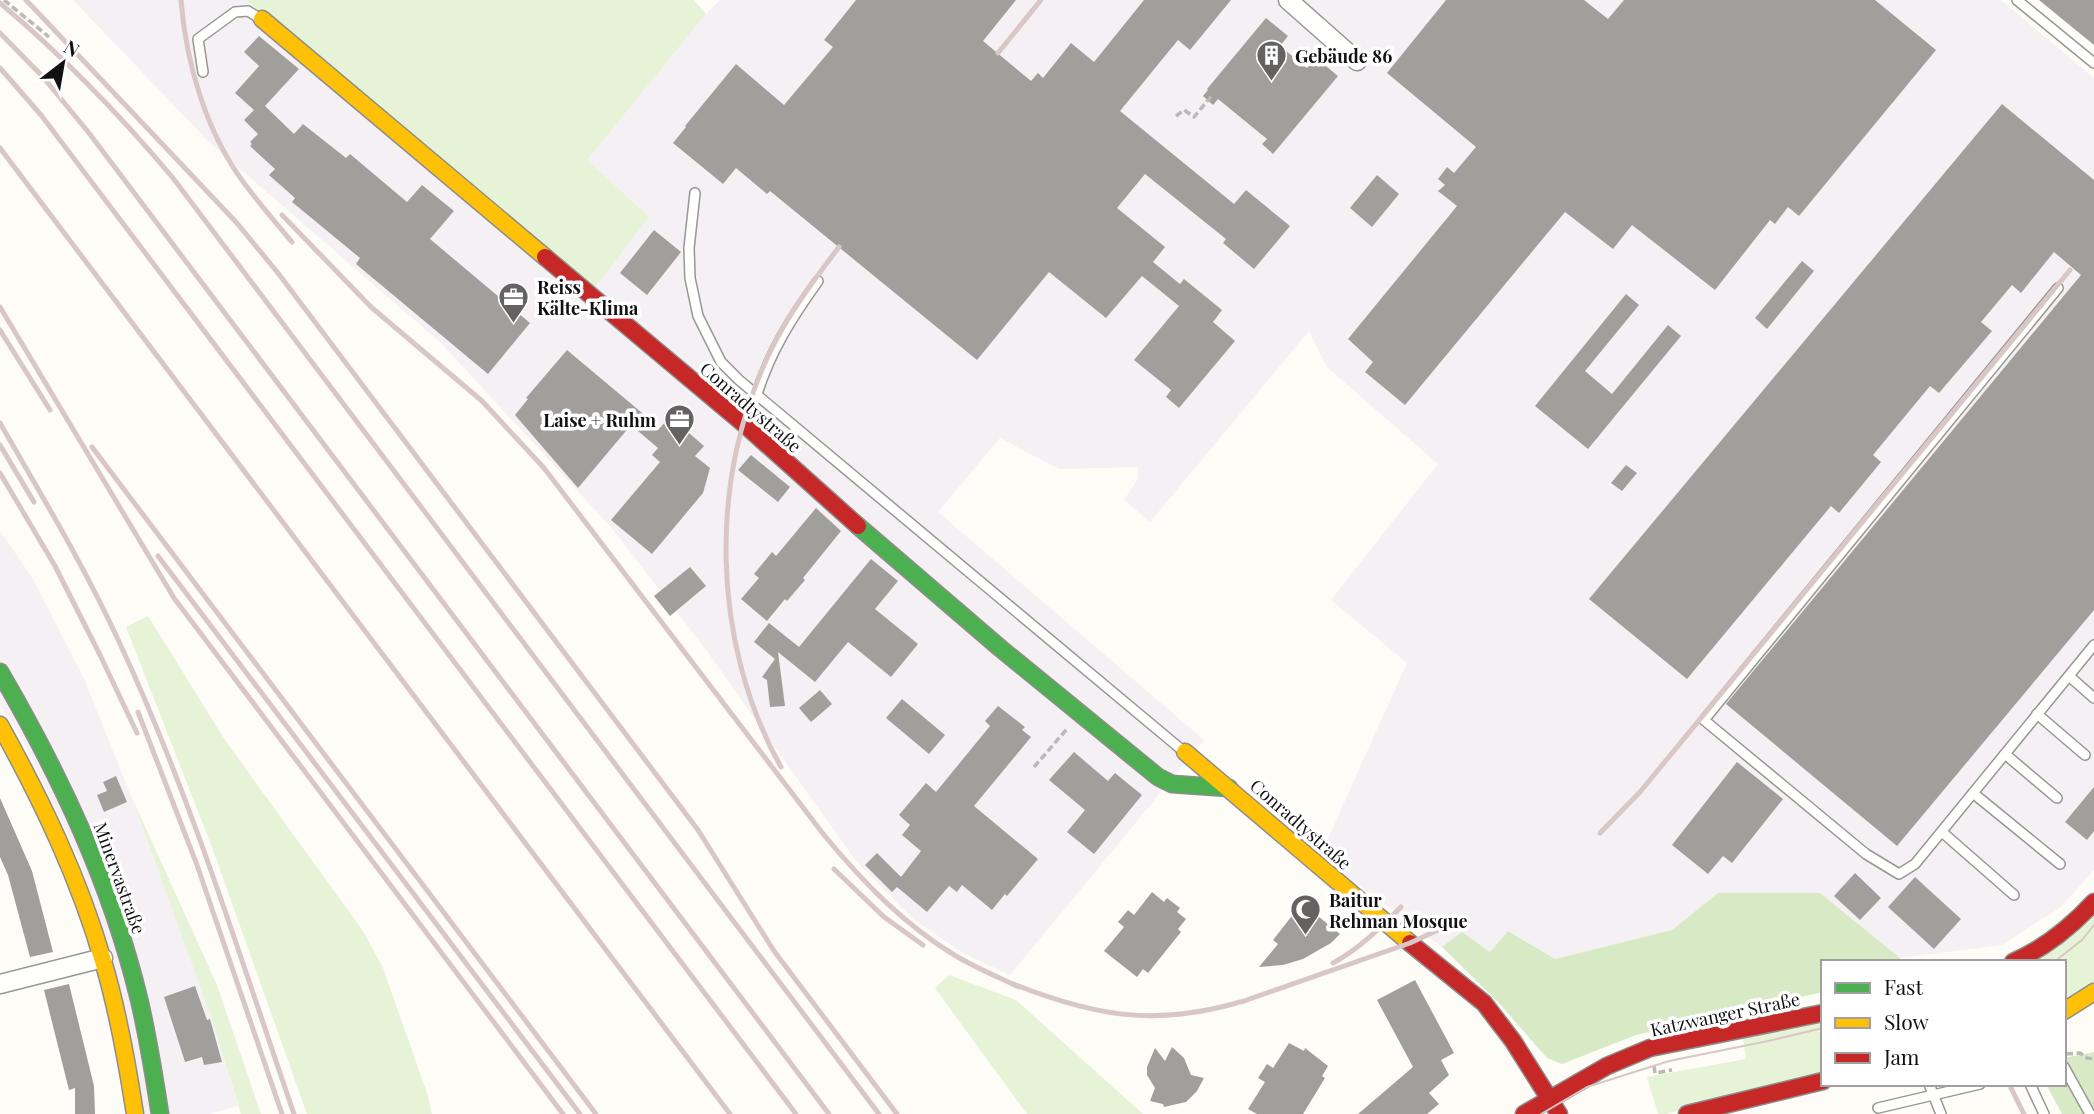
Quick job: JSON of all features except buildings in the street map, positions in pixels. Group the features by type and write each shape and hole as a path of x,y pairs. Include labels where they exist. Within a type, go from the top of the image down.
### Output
{"street":[{"path":"1288,0 1357,61"},
{"name":"Conradtystraße","path":"262,19 744,424 814,488 1013,659 1158,777 1172,784 1229,788"},
{"name":"Minervastraße","path":"0,672 57,774 92,852 108,896 139,1002 160,1114"},
{"path":"1,728 59,837 87,908 103,958 125,1048 135,1114"},
{"name":"Conradtystraße","path":"1185,752 1483,1003 1513,1041 1559,1114"},
{"path":"2017,960 2051,942 2094,902"},
{"path":"0,984 103,958"},
{"path":"2066,1010 2094,992"},
{"name":"Katzwanger Straße","path":"1524,1114 1607,1066 1650,1048 1821,1013"},
{"path":"1687,1114 1821,1081"}],"lane":[{"path":"2017,0 2094,63"},
{"path":"203,72 198,39 235,12 248,11 262,19"},
{"path":"695,193 689,248 691,278 698,316 721,362 1185,752"},
{"path":"757,394 776,346 818,281"},
{"path":"2058,288 1704,720 1866,854 1899,874 1915,864 2094,645"},
{"path":"2068,676 2094,698"},
{"path":"2037,714 2085,755"},
{"path":"2005,754 2057,798"},
{"path":"1973,793 2060,864"},
{"path":"1942,832 2014,895"},
{"path":"2066,1071 2090,1114"},
{"path":"1929,1086 1941,1114"},
{"path":"1878,1108 1972,1086"},
{"path":"2031,1086 2044,1114"}],"path":[{"path":"4,0 49,37"},
{"path":"1176,116 1184,110 1194,117 1213,94"},
{"path":"1034,767 1080,713"},
{"path":"2066,1055 2080,1052 2087,1058 2094,1059"}],"shaded area":[{"path":"73,0 246,0 592,291 586,160 720,0 2001,0 2094,78 2094,870 2061,907 2002,945 1900,958 1820,893 1718,893 1672,930 1555,959 1509,931 1490,952 1462,932 1442,947 1320,856 1407,663 1331,600 1438,464 1327,367 1309,331 1150,522 1124,500 1138,479 1138,467 1059,469 1000,438 938,512 1204,740 1010,975 963,953 913,919 856,861 704,647 610,526 440,342 210,143"},
{"path":"0,531 33,579 85,681 145,831 211,1017 238,1106 209,1114 145,1114 81,863 23,740 0,705"}],"green space":[{"path":"246,0 694,0 706,14 587,160 649,217 592,291"},
{"path":"148,616 225,740 363,931 383,968 432,1114 307,1114 213,850 126,627"},
{"path":"133,800 217,985 261,1114 241,1114 211,1017"},
{"path":"1718,893 1820,893 1900,958 1821,960 1821,992 1636,1035 1562,1064 1547,1058 1499,1003 1442,947 1462,932 1490,952 1508,931 1555,959 1672,930"},
{"path":"2094,908 2094,983 2066,1003 2066,960 2032,960"},
{"path":"949,975 1016,1000 1143,1114 1027,1114 935,988"},
{"path":"1821,1020 1821,1074 1658,1114 1647,1077 1746,1059 1743,1038"},
{"path":"2094,1052 2094,1114 2062,1114 2047,1086 2066,1086 2066,1058"}],"tram line":[{"path":"2057,960 2082,940 2094,925"},
{"path":"1541,1114 1587,1087 1669,1061 1821,1028"}],"railway":[{"path":"26,0 236,222 278,273 698,830 774,951 897,1114"},
{"path":"181,0 193,72 219,142 244,183 292,242"},
{"path":"998,53 1041,0"},
{"path":"0,3 90,87 173,178 879,1114"},
{"path":"0,33 43,77 89,133 829,1114"},
{"path":"0,68 41,115 796,1114"},
{"path":"0,148 730,1114"},
{"path":"282,215 371,307 482,401 544,468 824,835 853,869 901,916 937,944 1019,987"},
{"path":"781,767 758,718 741,667 730,614 726,560 728,505 736,452 750,400 771,350 811,284 839,247"},
{"path":"1600,833 1640,792 2070,270"},
{"path":"0,307 174,598 563,1114"},
{"path":"0,330 50,410"},
{"path":"0,423 93,589 146,703 214,878 294,1114"},
{"path":"0,445 34,502"},
{"path":"92,447 596,1114"},
{"path":"0,473 55,566 137,733"},
{"path":"158,556 580,1114"},
{"path":"138,712 197,865 282,1114"},
{"path":"834,869 884,917 923,945"},
{"path":"1333,963 1360,945 1401,907"},
{"path":"1013,984 1100,1011 1154,1016 1183,1014 1244,1001 1410,943 1438,930"},
{"path":"2011,1088 2024,1114"}],"traffic: fast":[{"path":"858,526 1000,648 1158,777 1172,784 1229,788"},
{"path":"0,672 63,790 114,913 139,999 160,1114"}],"traffic: slow":[{"path":"262,19 545,257"},
{"path":"0,725 58,840 83,900 118,1018 135,1114"},
{"path":"1185,752 1410,943"},
{"path":"2066,1010 2094,992"}],"traffic: jam":[{"path":"545,257 744,424 858,526"},
{"path":"2017,960 2056,936 2094,902"},
{"path":"1410,943 1484,1003 1513,1041 1559,1114"},
{"path":"1524,1114 1607,1066 1650,1048 1821,1013"},
{"path":"1687,1114 1821,1081"}],"place":[{"name":"Gebäude 86","path":"1272,83"},
{"name":"Reiss Kälte-Klima","path":"514,324"},
{"name":"Laise + Ruhm","path":"679,447"},
{"name":"Baitur Rehman Mosque","path":"1306,937"}]}
